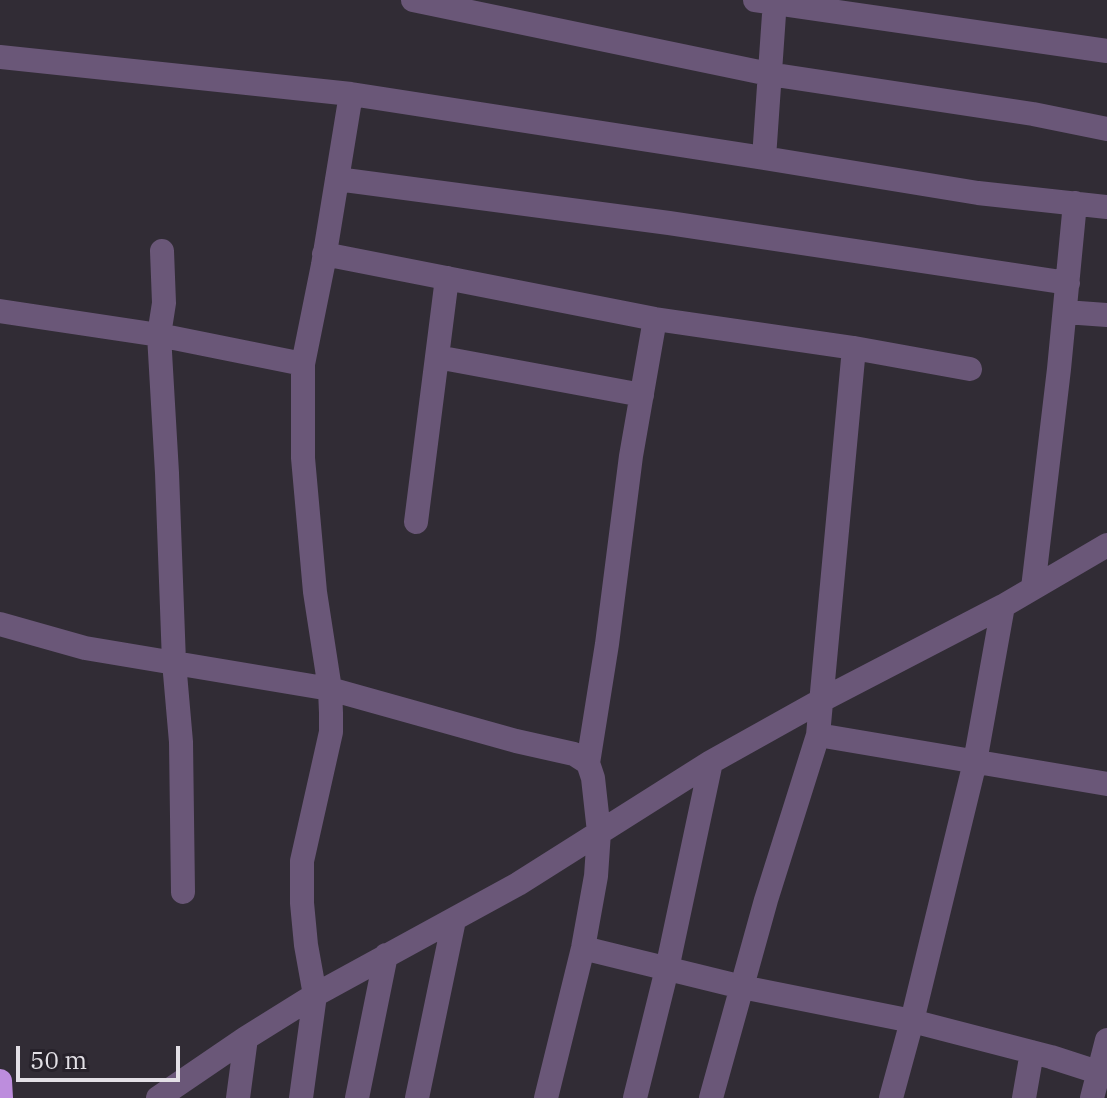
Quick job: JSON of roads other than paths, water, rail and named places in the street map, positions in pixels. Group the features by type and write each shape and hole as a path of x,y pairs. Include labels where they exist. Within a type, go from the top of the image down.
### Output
{"highway":[{"path":"0,1081 1,1098"}],"street":[{"path":"413,0 769,74 1033,114 1107,129"},
{"path":"764,158 769,74 768,1 1107,51"},
{"path":"0,57 351,94 978,193 1107,207"},
{"path":"301,1098 315,995 306,945 302,861 331,732 330,689 315,592 303,458 303,364 351,94"},
{"path":"337,179 669,223 1068,283"},
{"path":"1033,588 1075,203"},
{"path":"162,251 164,303 159,335 174,662 181,742 183,892"},
{"path":"324,254 655,319 854,348 970,369"},
{"path":"416,522 447,278"},
{"path":"0,311 159,335 303,364"},
{"path":"1065,312 1107,315"},
{"path":"546,1098 583,948 596,876 599,832 593,778 588,763 631,456 655,319"},
{"path":"711,1098 766,900 818,735 854,348"},
{"path":"437,357 642,395"},
{"path":"158,1098 315,995 518,884 711,762 1003,606 1107,545"},
{"path":"891,1098 975,762 1003,606"},
{"path":"0,624 85,648 330,689 574,754 588,763"},
{"path":"818,735 1107,784"},
{"path":"635,1098 667,969 711,762"},
{"path":"417,1098 454,920"},
{"path":"583,948 742,987 912,1021 1103,1074"},
{"path":"357,1098 386,955"},
{"path":"238,1098 246,1038"},
{"path":"1092,1098 1103,1074 1107,1040"},
{"path":"1024,1098 1032,1052"}]}
